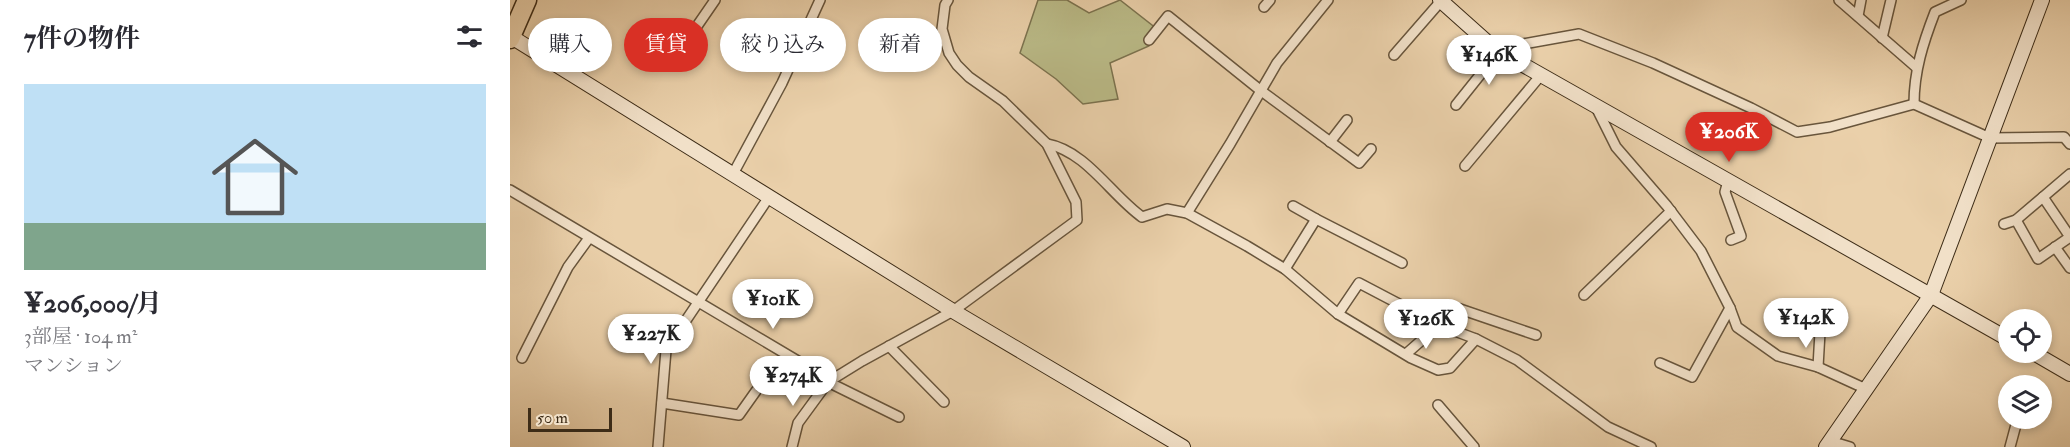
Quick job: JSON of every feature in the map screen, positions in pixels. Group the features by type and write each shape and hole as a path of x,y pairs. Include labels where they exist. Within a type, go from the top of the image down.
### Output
{"highway":[{"path":"510,37 527,0"}],"street":[{"path":"703,18 715,0"},
{"path":"733,174 782,83 820,0"},
{"path":"792,447 798,423 828,382 953,311 1077,220 1074,195 1047,144 1003,101 969,77 949,54 942,29 945,5 948,0"},
{"path":"1187,213 1277,63 1328,0"},
{"path":"1394,55 1440,0 1487,42 1505,54 1998,333"},
{"path":"1839,0 1916,67"},
{"path":"1858,16 1861,0"},
{"path":"1882,38 1891,0"},
{"path":"1914,104 1916,67 1923,40 1935,12 1934,0"},
{"path":"1935,12 1961,0"},
{"path":"1850,447 1828,444 1930,295 2042,0"},
{"path":"1149,40 1168,16 1260,90 1359,163 1371,149"},
{"path":"1456,105 1505,54 1523,44 1579,34 1653,63 1797,132 1830,127 1914,104 1990,138 2064,137 2070,144"},
{"path":"510,37 953,311 1183,447"},
{"path":"1465,166 1541,75"},
{"path":"1596,106 1616,147 1671,211 1701,251 1730,308 1737,327 1778,356 1818,367 1866,389"},
{"path":"1330,142 1347,120"},
{"path":"1047,144 1060,147 1093,170 1142,217 1167,209 1187,213 1285,269 1338,314 1438,370 1450,368 1476,339"},
{"path":"2004,224 2016,220 2070,174"},
{"path":"1728,181 1725,192 1741,236 1731,240"},
{"path":"510,190 813,370 828,382 899,417"},
{"path":"658,447 666,350 770,197"},
{"path":"2016,220 2038,259 2070,237 2043,197"},
{"path":"1293,206 1402,263"},
{"path":"1584,295 1671,211"},
{"path":"1285,269 1316,219"},
{"path":"522,358 568,267 589,238"},
{"path":"2055,247 2070,268"},
{"path":"1338,314 1359,283 1439,325 1476,339 1517,360 1608,428 1651,447"},
{"path":"1406,354 1439,325 1446,309 1457,308 1536,335"},
{"path":"1660,363 1692,377 1730,308"},
{"path":"1818,367 1820,332"},
{"path":"888,346 944,402"},
{"path":"2051,363 2070,374"},
{"path":"662,403 739,415 756,391"},
{"path":"1438,405 1474,447"},
{"path":"2010,447 2015,429"}],"green space":[{"path":"1038,0 1067,0 1089,13 1120,0 1157,29 1149,46 1110,63 1118,99 1083,104 1056,79 1020,53"}]}
